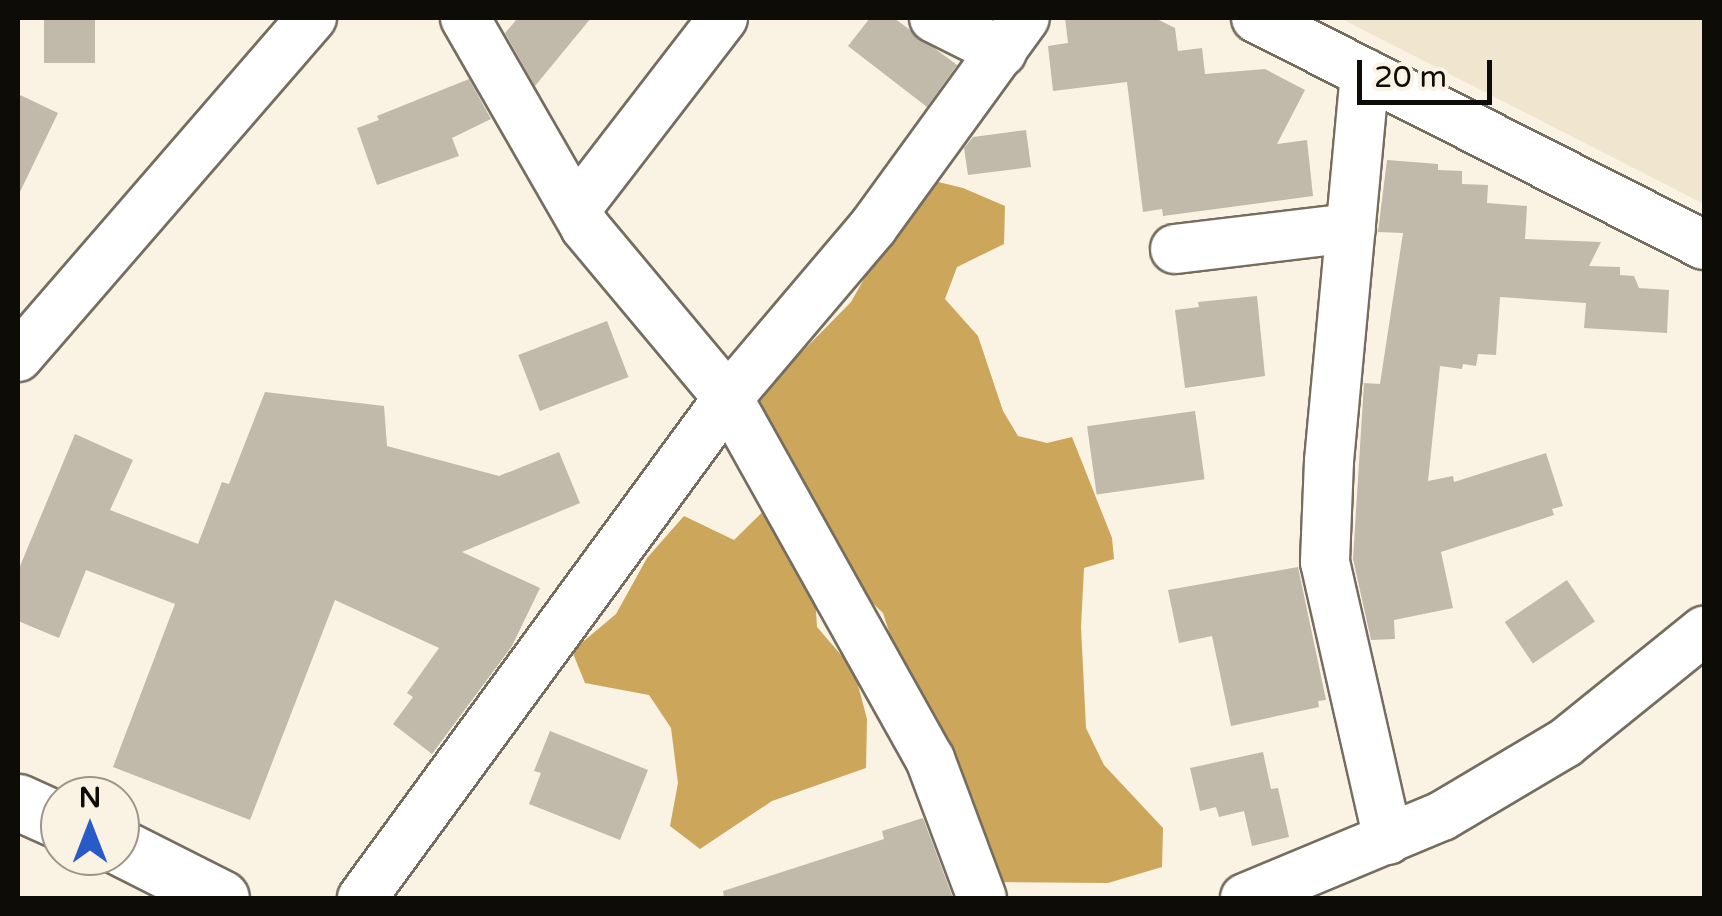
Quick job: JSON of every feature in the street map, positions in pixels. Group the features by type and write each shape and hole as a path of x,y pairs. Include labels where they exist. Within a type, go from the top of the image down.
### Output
{"main road":[{"path":"140,857 220,898"}],"street":[{"path":"18,356 312,18"},
{"path":"576,210 723,18"},
{"path":"362,898 728,398 874,227 1013,35 934,18"},
{"path":"1256,18 1704,245"},
{"path":"480,25 585,228 728,398 930,759 982,898"},
{"path":"1365,74 1329,461 1325,562 1388,840"},
{"path":"1175,249 1350,228"},
{"path":"1245,898 1442,816 1565,744 1704,630"}],"shaded area":[{"path":"1340,18 1704,18 1704,204"},
{"path":"930,180 963,188 1005,206 1004,244 957,267 945,299 978,336 1003,411 1018,436 1047,443 1072,437 1112,538 1114,559 1084,568 1081,627 1086,728 1104,765 1163,828 1162,867 1108,883 998,882 897,656 883,613 863,594 816,610 817,627 854,670 867,719 866,768 772,801 700,849 670,826 678,783 671,728 649,695 585,683 572,651 616,614 647,558 684,516 734,540 794,481 754,409 788,366 851,302 882,247"}],"building":[{"path":"44,18 95,18 95,63 44,63"},
{"path":"518,18 591,18 535,86 505,33"},
{"path":"870,18 894,18 957,65 927,107 848,46"},
{"path":"1065,18 1155,18 1175,28 1178,51 1202,48 1205,74 1265,69 1305,90 1277,144 1307,140 1313,196 1163,216 1162,209 1143,212 1127,82 1053,91 1048,46 1068,43"},
{"path":"469,79 491,119 452,138 459,156 377,185 357,128"},
{"path":"18,94 58,113 18,196"},
{"path":"1026,130 1031,167 968,175 964,148 973,137"},
{"path":"1387,160 1438,164 1438,170 1462,171 1462,184 1488,185 1487,203 1527,206 1525,239 1601,242 1589,266 1620,267 1620,275 1634,276 1639,288 1669,290 1667,333 1584,328 1586,303 1500,297 1496,355 1478,354 1476,366 1463,364 1462,369 1440,366 1428,481 1453,476 1454,482 1546,453 1563,506 1552,509 1554,515 1441,552 1453,608 1394,620 1395,639 1371,640 1353,559 1364,383 1380,384 1403,233 1378,232"},
{"path":"1257,296 1265,376 1185,388 1175,310 1199,307 1198,302"},
{"path":"607,321 629,377 540,411 518,355"},
{"path":"265,392 384,406 387,446 499,476 559,452 580,503 462,552 540,588 512,646 432,754 393,724 413,697 407,693 439,648 335,600 250,820 113,767 175,604 86,570 59,638 18,621 18,571 75,434 133,460 110,510 198,544 222,482 229,484"},
{"path":"1195,411 1205,479 1097,494 1087,426"},
{"path":"1298,567 1326,700 1318,701 1319,707 1231,726 1212,636 1179,643 1168,590"},
{"path":"1567,580 1595,621 1533,663 1505,622"},
{"path":"550,731 648,770 620,840 529,804 541,773 534,771"},
{"path":"1263,752 1271,789 1278,788 1289,837 1252,846 1244,811 1219,817 1216,807 1200,811 1190,768"},
{"path":"923,818 953,898 724,898 723,891 884,839 882,831"}]}
